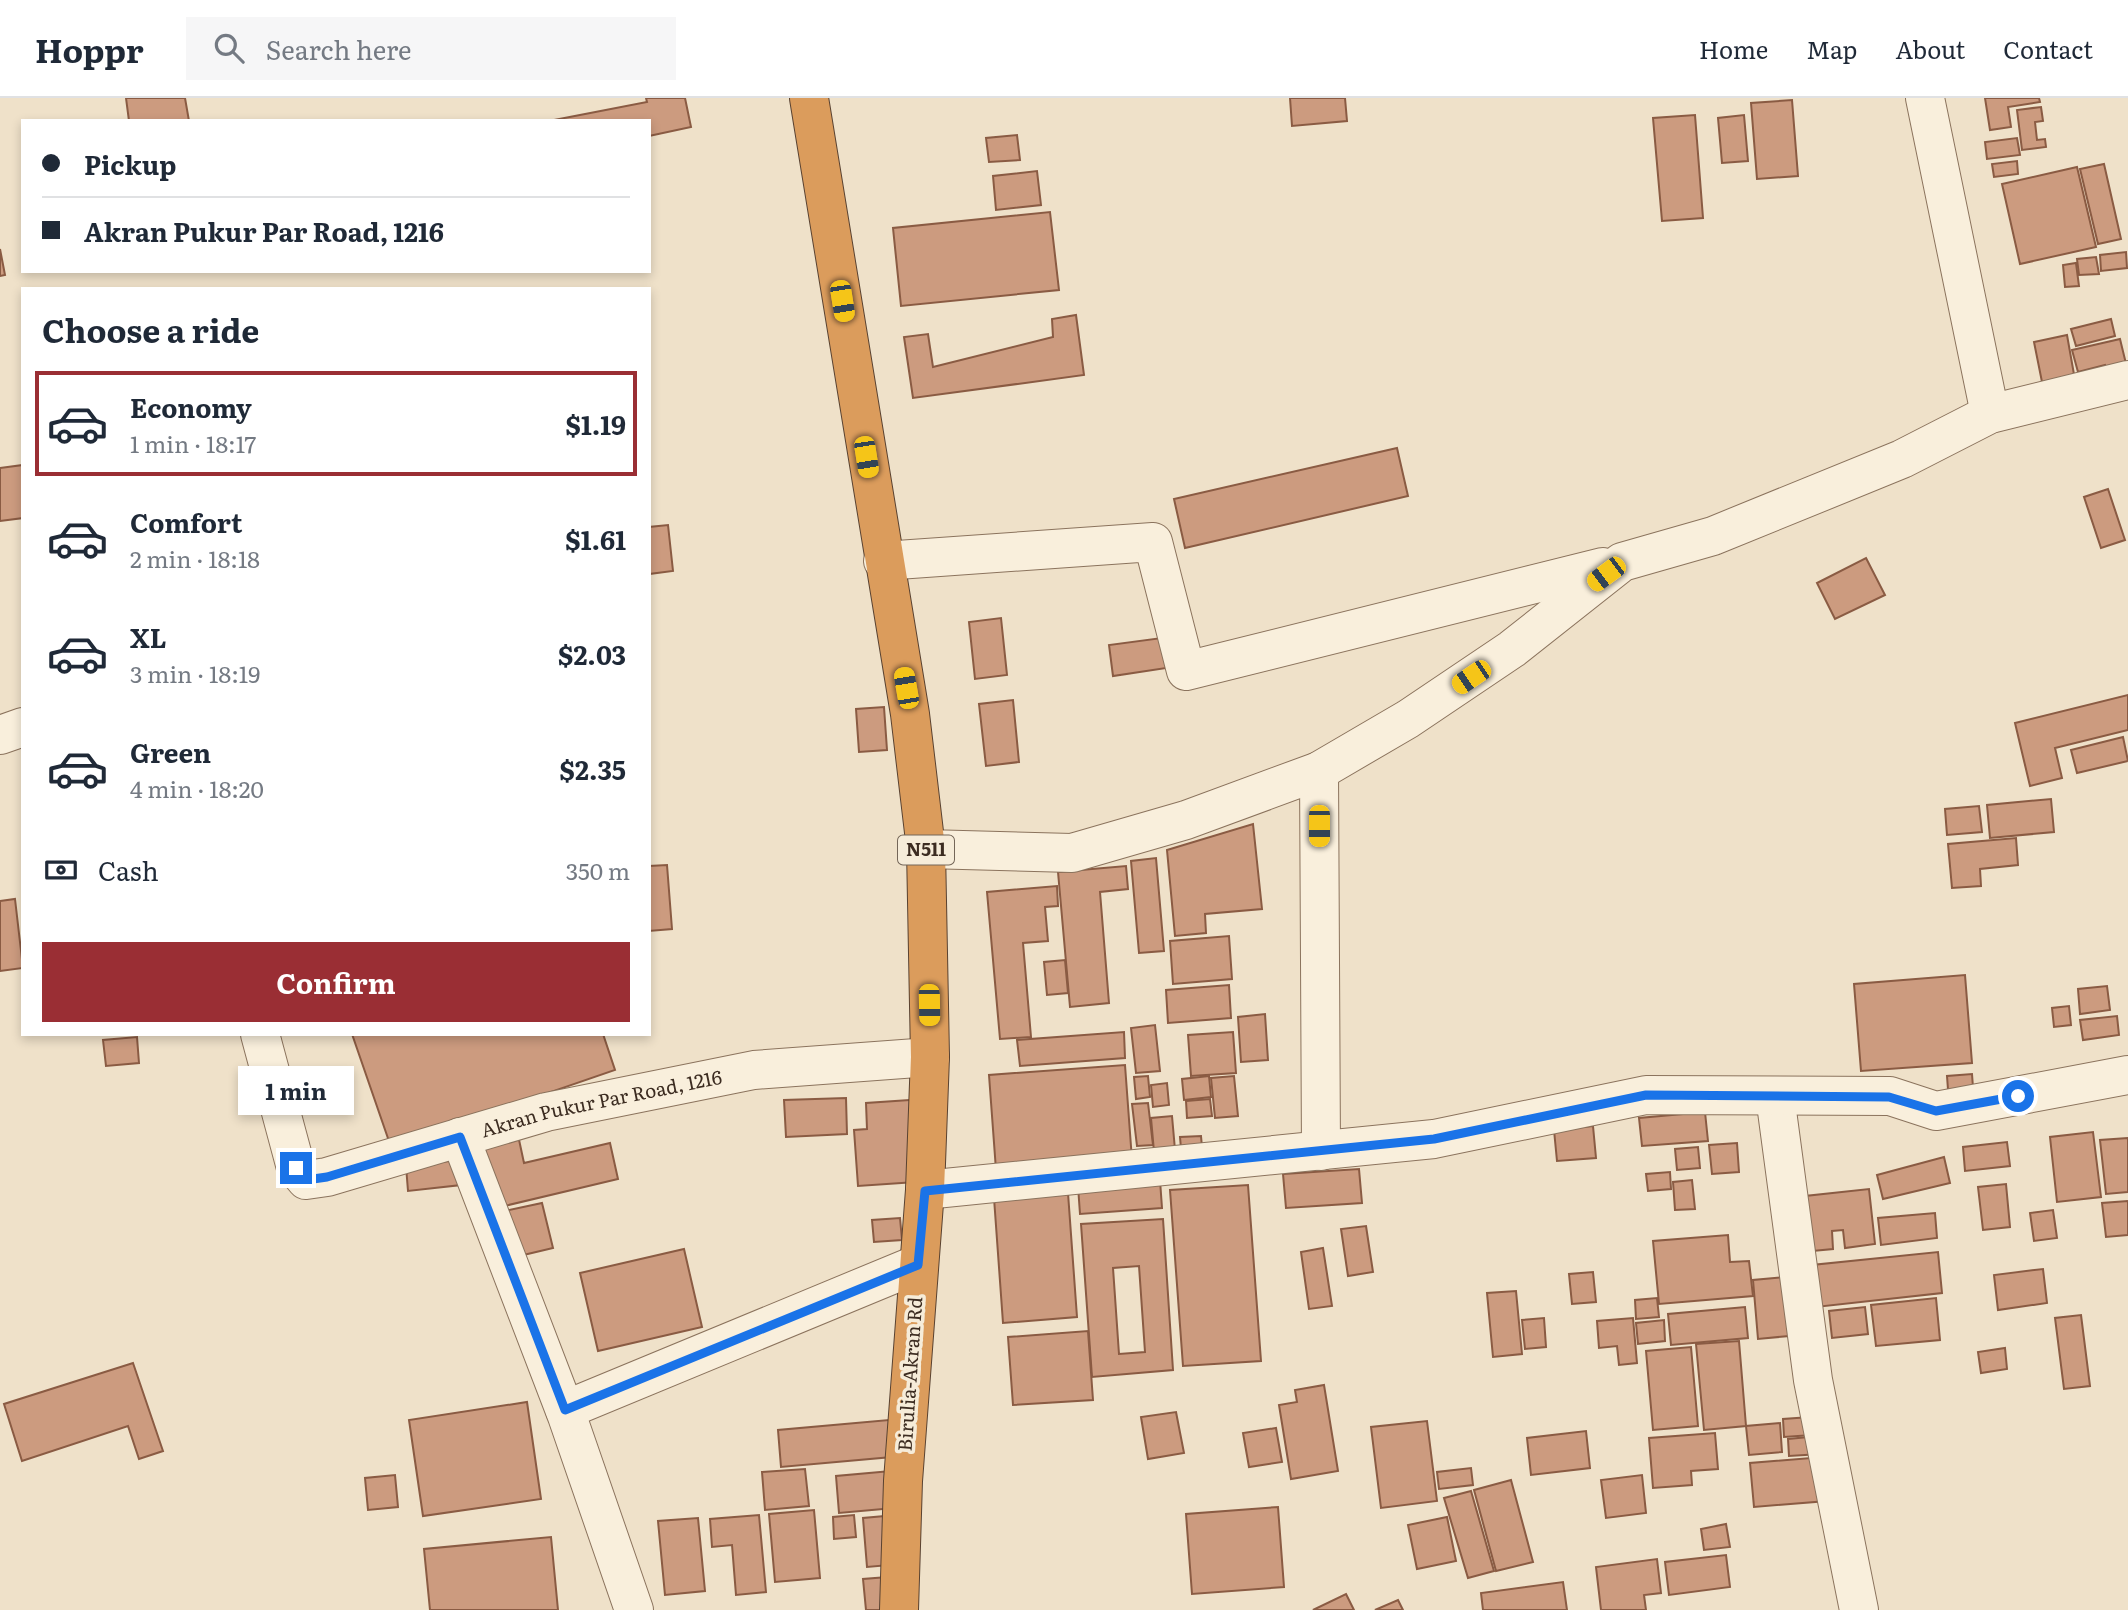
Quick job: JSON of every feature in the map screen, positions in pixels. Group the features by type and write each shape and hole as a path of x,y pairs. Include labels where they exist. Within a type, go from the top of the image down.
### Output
{"highway":[{"name":"Birulia-Akran Rd","path":"809,98 910,714 926,849 930,1057 925,1191 903,1481 899,1610"}],"street":[{"path":"1925,98 1990,414"},
{"path":"883,561 1153,542 1186,671 1416,616 1622,562 1726,531 1902,459 1990,414 2128,380"},
{"path":"926,849 1072,853 1186,820 1319,771 1408,719 1512,649 1622,562"},
{"path":"0,735 21,728"},
{"path":"1319,771 1321,1151"},
{"name":"Akran Pukur Par Road, 1216","path":"261,1036 296,1168 306,1180 327,1177 546,1112 754,1070 930,1057"},
{"path":"925,1191 1434,1139 1646,1095 1889,1097 1936,1111 2128,1075"},
{"path":"1775,1096 1813,1380 1859,1610"},
{"path":"460,1137 565,1410 634,1610"},
{"path":"565,1410 918,1265"}],"building":[{"path":"126,98 185,98 189,119 129,119"},
{"path":"646,98 685,98 691,127 651,136 651,119 559,119 647,102"},
{"path":"1290,98 1345,98 1347,121 1292,126"},
{"path":"1985,98 2039,98 2040,102 2008,107 2011,127 1990,130"},
{"path":"1792,100 1798,176 1757,179 1751,103"},
{"path":"2041,107 2043,121 2035,122 2037,140 2045,139 2046,147 2022,150 2017,110"},
{"path":"1695,115 1703,218 1662,221 1653,118"},
{"path":"1744,115 1748,161 1722,163 1718,118"},
{"path":"1017,135 1020,160 989,162 986,138"},
{"path":"2017,138 2020,155 1987,159 1985,142"},
{"path":"2017,161 2018,174 1994,177 1992,164"},
{"path":"2104,164 2121,239 2098,244 2080,169"},
{"path":"2077,167 2096,247 2020,264 2002,184"},
{"path":"1037,171 1041,205 996,210 993,176"},
{"path":"1050,212 1059,290 901,306 893,228"},
{"path":"0,249 5,275 0,276"},
{"path":"2126,252 2127,268 2101,271 2100,255"},
{"path":"2096,257 2099,274 2079,275 2077,259"},
{"path":"2076,263 2079,286 2065,287 2063,265"},
{"path":"1076,315 1084,375 913,398 904,337 928,334 933,367 1053,337 1052,319"},
{"path":"2111,319 2115,336 2076,346 2071,329"},
{"path":"2067,335 2075,380 2043,387 2034,342"},
{"path":"2120,339 2128,372 2109,379 2105,365 2078,372 2072,350"},
{"path":"1397,448 1408,496 1185,548 1174,499"},
{"path":"21,465 21,518 0,521 0,468"},
{"path":"2108,489 2125,540 2101,548 2084,497"},
{"path":"668,525 673,571 651,574 651,527"},
{"path":"1866,558 1885,595 1835,619 1817,583"},
{"path":"1001,618 1007,675 975,679 969,622"},
{"path":"1169,637 1173,667 1113,676 1109,645"},
{"path":"2128,695 2128,730 2055,748 2062,778 2030,786 2015,723"},
{"path":"1013,700 1019,762 986,766 979,704"},
{"path":"884,707 887,750 859,752 856,709"},
{"path":"2123,737 2128,761 2077,773 2071,750"},
{"path":"2051,799 2054,832 1990,838 1987,805"},
{"path":"1979,806 1982,832 1947,835 1945,809"},
{"path":"1253,824 1262,909 1205,914 1206,933 1175,936 1167,850"},
{"path":"2016,838 2018,865 1980,869 1981,886 1952,888 1948,844"},
{"path":"1156,858 1164,951 1139,953 1131,861"},
{"path":"667,865 672,929 651,931 651,866"},
{"path":"1126,866 1128,889 1100,892 1109,1003 1070,1007 1058,872"},
{"path":"1057,886 1058,906 1045,907 1048,941 1023,943 1031,1037 1000,1039 987,892"},
{"path":"15,899 21,968 0,971 0,901"},
{"path":"1229,936 1232,979 1173,984 1170,941"},
{"path":"1065,960 1068,993 1047,995 1044,962"},
{"path":"1965,975 1972,1063 1861,1071 1854,984"},
{"path":"1229,985 1231,1018 1168,1023 1166,990"},
{"path":"2107,986 2110,1010 2080,1014 2078,989"},
{"path":"2069,1006 2071,1025 2054,1027 2052,1008"},
{"path":"1265,1014 1268,1060 1241,1062 1238,1017"},
{"path":"2117,1016 2119,1035 2083,1040 2080,1020"},
{"path":"1155,1025 1160,1071 1136,1073 1131,1028"},
{"path":"1124,1032 1125,1058 1020,1066 1017,1040"},
{"path":"1233,1032 1236,1073 1191,1076 1188,1035"},
{"path":"353,1036 604,1036 615,1070 391,1147"},
{"path":"137,1037 139,1063 106,1066 103,1040"},
{"path":"1125,1065 1132,1160 996,1170 989,1075"},
{"path":"1972,1074 1974,1101 1949,1103 1947,1076"},
{"path":"1148,1076 1150,1097 1136,1099 1134,1077"},
{"path":"1209,1076 1211,1097 1184,1100 1182,1079"},
{"path":"1234,1076 1238,1116 1215,1118 1211,1078"},
{"path":"1167,1083 1169,1105 1153,1107 1151,1085"},
{"path":"846,1098 847,1134 786,1137 784,1100"},
{"path":"939,1098 945,1180 858,1186 854,1130 867,1129 866,1103"},
{"path":"1210,1099 1212,1116 1187,1118 1186,1101"},
{"path":"1148,1103 1153,1145 1137,1146 1132,1104"},
{"path":"1705,1112 1708,1141 1642,1146 1639,1118"},
{"path":"1172,1116 1176,1161 1155,1163 1151,1118"},
{"path":"1593,1126 1596,1158 1557,1161 1554,1130"},
{"path":"2093,1132 2101,1197 2057,1202 2050,1137"},
{"path":"518,1135 524,1163 610,1143 618,1179 496,1208 480,1144"},
{"path":"1201,1136 1203,1158 1182,1160 1180,1137"},
{"path":"2128,1138 2128,1192 2106,1194 2100,1140"},
{"path":"2007,1142 2010,1166 1965,1171 1963,1147"},
{"path":"1737,1143 1739,1172 1712,1174 1709,1145"},
{"path":"1698,1147 1700,1168 1677,1170 1675,1149"},
{"path":"1944,1157 1950,1183 1883,1199 1877,1175"},
{"path":"458,1160 461,1185 408,1191 406,1166"},
{"path":"1359,1169 1362,1203 1286,1208 1283,1174"},
{"path":"1670,1172 1671,1189 1648,1191 1646,1174"},
{"path":"1160,1180 1162,1208 1080,1214 1078,1186"},
{"path":"1692,1180 1695,1209 1675,1210 1673,1182"},
{"path":"2006,1184 2010,1227 1983,1230 1978,1187"},
{"path":"1248,1185 1261,1361 1183,1366 1170,1190"},
{"path":"1869,1189 1875,1244 1845,1248 1843,1230 1832,1231 1833,1249 1802,1252 1796,1197"},
{"path":"1068,1193 1077,1317 1003,1323 994,1198"},
{"path":"2128,1201 2128,1235 2106,1237 2102,1203"},
{"path":"542,1203 553,1248 515,1257 504,1211"},
{"path":"2053,1210 2057,1238 2034,1241 2030,1213"},
{"path":"1935,1213 1937,1238 1881,1245 1878,1218"},
{"path":"900,1218 902,1240 874,1242 872,1220"},
{"path":"1163,1219 1173,1370 1092,1377 1081,1224","holes":["1139,1266 1145,1352 1119,1354 1113,1268"]},
{"path":"1366,1226 1373,1272 1348,1276 1341,1229"},
{"path":"1728,1235 1730,1262 1749,1261 1753,1296 1659,1304 1653,1241"},
{"path":"1323,1248 1332,1306 1309,1309 1301,1252"},
{"path":"684,1249 702,1327 598,1351 580,1273"},
{"path":"1938,1252 1942,1293 1816,1307 1812,1265"},
{"path":"2043,1269 2047,1303 1998,1310 1994,1275"},
{"path":"1593,1272 1596,1302 1572,1304 1569,1274"},
{"path":"1784,1277 1789,1336 1758,1339 1753,1280"},
{"path":"1516,1291 1522,1354 1493,1357 1487,1293"},
{"path":"1657,1298 1659,1317 1636,1319 1635,1300"},
{"path":"1936,1298 1940,1340 1876,1346 1871,1305"},
{"path":"1745,1307 1748,1338 1671,1345 1668,1314"},
{"path":"1865,1307 1868,1334 1832,1338 1829,1311"},
{"path":"2081,1315 2090,1386 2064,1389 2055,1318"},
{"path":"1544,1318 1546,1347 1525,1349 1522,1320"},
{"path":"1633,1318 1637,1363 1619,1365 1617,1346 1599,1348 1597,1321"},
{"path":"1664,1320 1665,1341 1638,1344 1636,1323"},
{"path":"1088,1331 1093,1400 1013,1405 1008,1337"},
{"path":"1739,1341 1746,1426 1704,1430 1696,1344"},
{"path":"1691,1347 1698,1426 1653,1430 1646,1351"},
{"path":"2005,1348 2007,1369 1981,1373 1978,1352"},
{"path":"133,1363 163,1451 139,1459 128,1426 22,1461 4,1404"},
{"path":"1324,1385 1338,1471 1291,1479 1279,1405 1297,1402 1295,1390"},
{"path":"527,1402 541,1499 423,1516 409,1420"},
{"path":"1176,1412 1184,1453 1148,1459 1141,1417"},
{"path":"1810,1417 1812,1435 1784,1437 1783,1419"},
{"path":"900,1419 903,1456 781,1467 778,1430"},
{"path":"1427,1421 1437,1501 1381,1508 1371,1427"},
{"path":"1780,1423 1782,1452 1749,1455 1746,1426"},
{"path":"1276,1428 1282,1462 1249,1467 1243,1433"},
{"path":"1586,1431 1590,1468 1531,1475 1527,1438"},
{"path":"1715,1433 1718,1469 1691,1471 1692,1485 1653,1488 1649,1438"},
{"path":"1819,1436 1821,1454 1789,1456 1788,1439"},
{"path":"1823,1457 1827,1501 1754,1507 1750,1463"},
{"path":"1471,1468 1473,1485 1439,1489 1437,1472"},
{"path":"805,1469 809,1506 765,1510 762,1472"},
{"path":"913,1469 916,1506 839,1513 836,1476"},
{"path":"395,1475 398,1507 368,1510 365,1478"},
{"path":"1642,1475 1646,1513 1606,1518 1601,1480"},
{"path":"1511,1480 1533,1562 1496,1571 1474,1490"},
{"path":"1471,1491 1494,1571 1468,1578 1444,1498"},
{"path":"1278,1507 1284,1587 1192,1594 1186,1514"},
{"path":"814,1510 820,1578 775,1582 769,1514"},
{"path":"907,1514 912,1563 867,1567 863,1518"},
{"path":"759,1515 766,1592 736,1595 732,1545 712,1547 710,1519"},
{"path":"854,1515 856,1537 834,1539 833,1517"},
{"path":"1447,1517 1456,1561 1417,1569 1408,1525"},
{"path":"698,1518 705,1591 665,1595 658,1521"},
{"path":"1726,1524 1730,1547 1704,1550 1701,1529"},
{"path":"551,1537 558,1610 430,1610 424,1549"},
{"path":"1726,1555 1730,1587 1669,1595 1665,1562"},
{"path":"1657,1559 1661,1593 1644,1595 1646,1610 1601,1610 1596,1567"},
{"path":"900,1576 903,1610 866,1610 863,1579"},
{"path":"1563,1582 1567,1610 1483,1610 1481,1593"},
{"path":"1346,1594 1354,1610 1313,1610"},
{"path":"1398,1600 1403,1610 1375,1610"}],"route":[{"path":"296,1168 306,1180 327,1177 460,1137 565,1410 918,1265 925,1191 1434,1139 1646,1095 1889,1097 1936,1111 2018,1096"}]}
